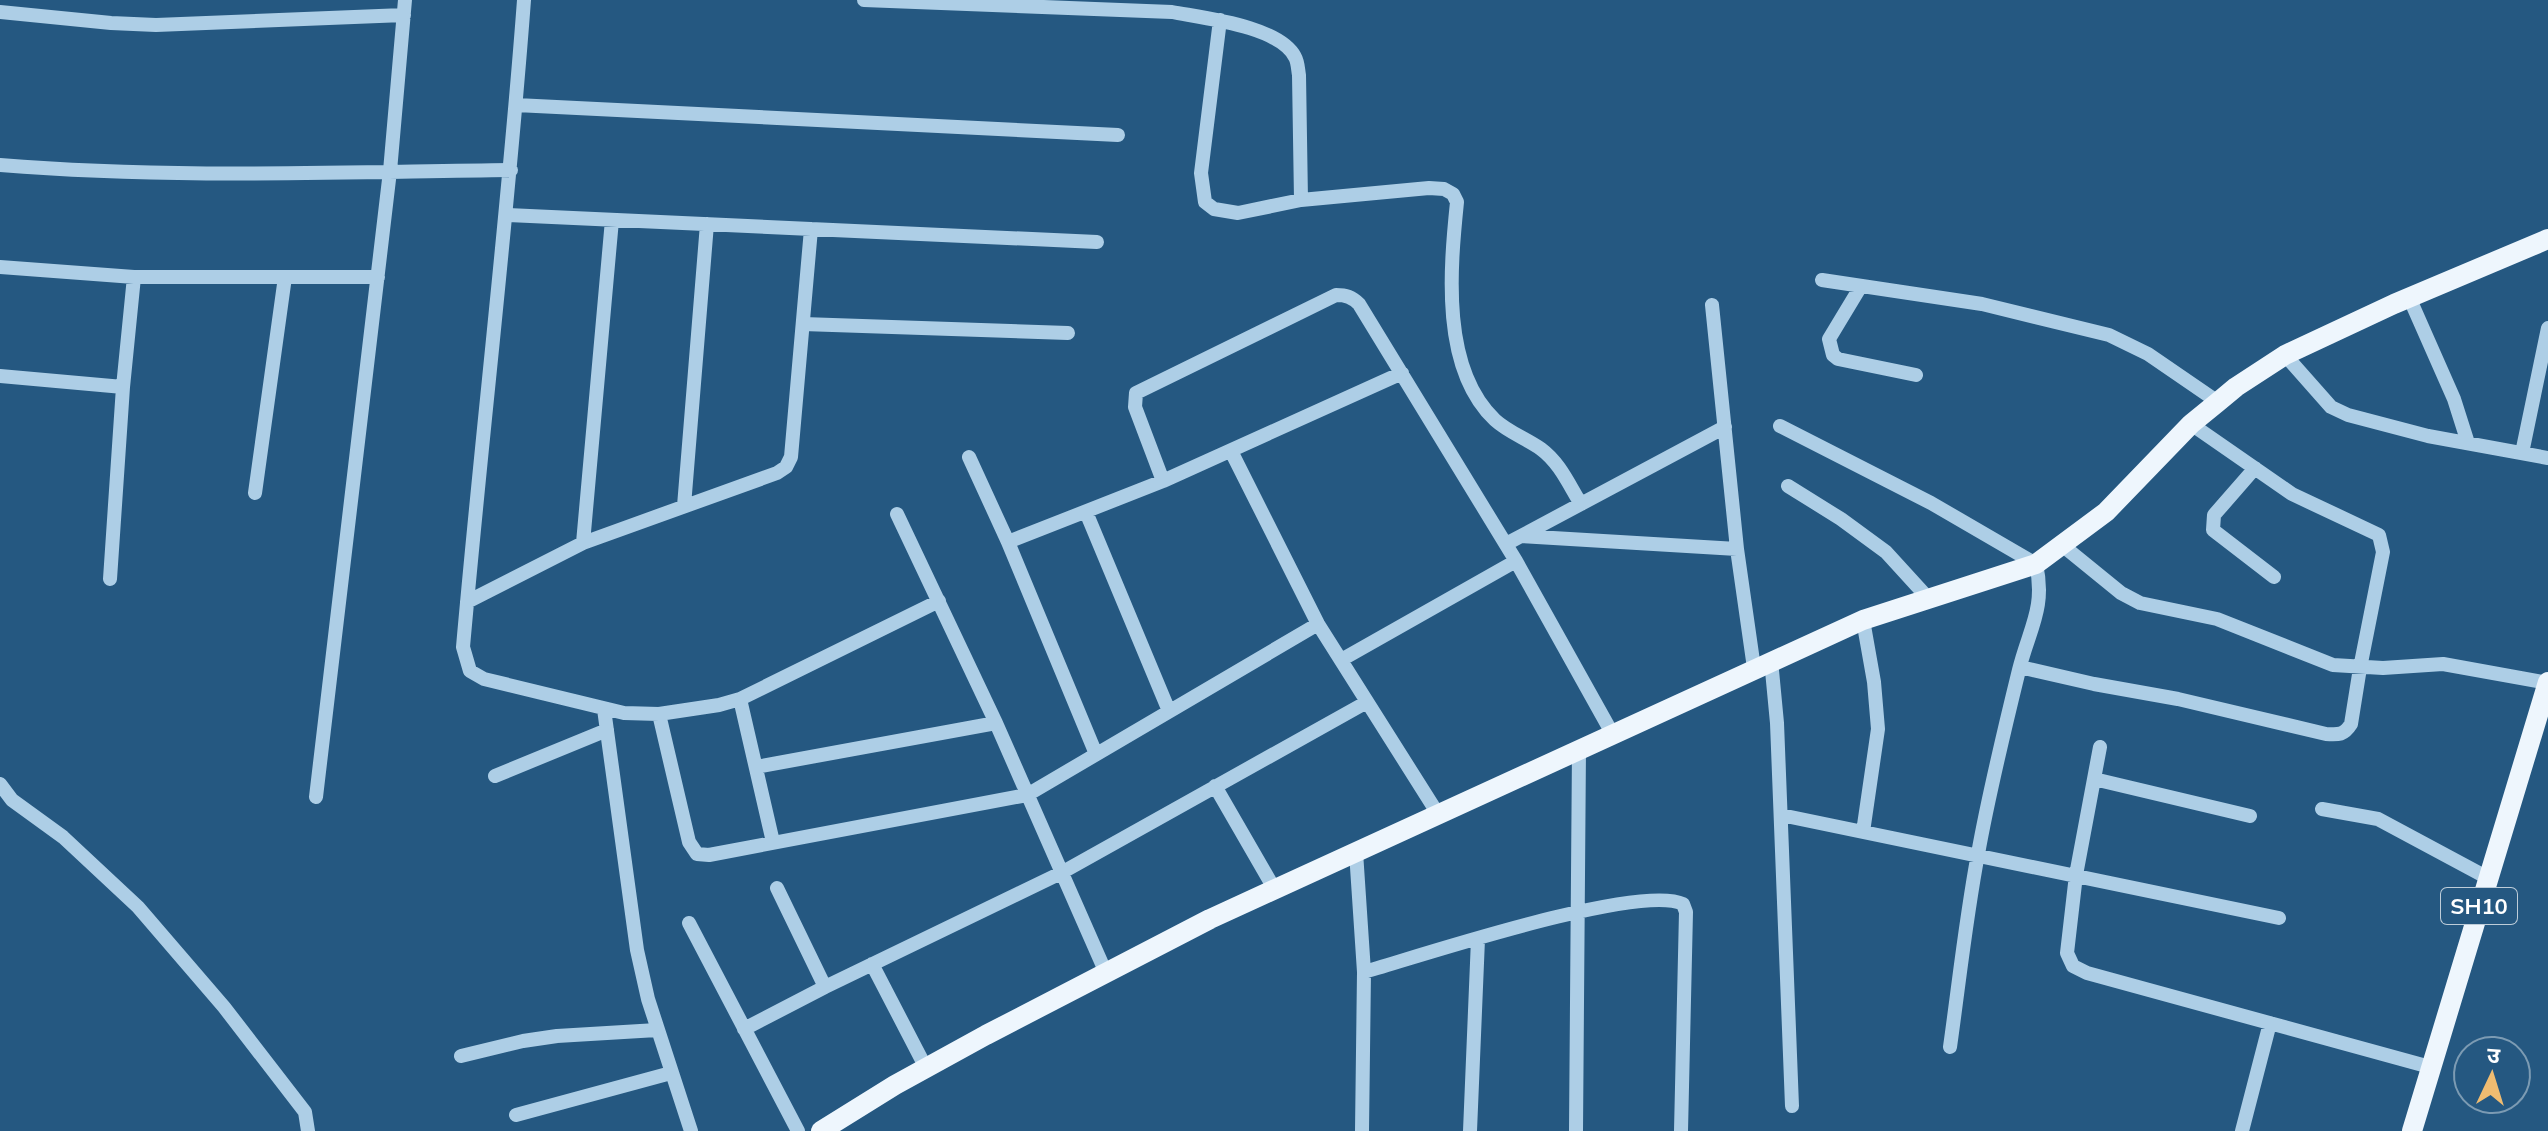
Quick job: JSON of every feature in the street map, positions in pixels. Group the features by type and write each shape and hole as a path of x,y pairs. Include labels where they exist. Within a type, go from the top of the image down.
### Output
{"main road":[{"path":"821,1131 926,1068 1210,919 1863,620 2036,564 2106,512 2191,424 2236,387 2285,355 2409,297 2548,239"},
{"name":"SH10","path":"2412,1131 2548,682"}],"street":[{"path":"524,0 507,215 463,647 470,671 484,679 604,709 659,714 740,699 939,601"},
{"path":"864,0 1172,12 1220,20 1264,34 1285,45 1296,58 1301,200"},
{"path":"0,12 156,25 404,8 390,171 316,797"},
{"path":"1220,20 1201,173 1205,202 1214,209 1238,213 1301,200 1429,188 1444,189 1453,194 1457,202 1451,287 1466,377 1478,402 1497,423 1544,451 1557,464 1581,504"},
{"path":"516,105 1118,135"},
{"path":"0,165 78,171 178,173 511,170"},
{"path":"507,215 1097,242"},
{"path":"583,543 612,220"},
{"path":"684,506 707,224"},
{"path":"467,602 583,543 777,473 786,467 791,457 811,229"},
{"path":"0,267 134,277 378,277"},
{"path":"110,579 134,277"},
{"path":"255,493 285,277"},
{"path":"1822,280 1982,304 2109,335 2148,354 2218,402"},
{"path":"1861,286 1829,339 1833,355 1838,359 1916,375"},
{"path":"1163,481 1135,407 1136,393 1336,295 1345,295 1359,304 1402,373 1516,561 1612,733"},
{"path":"2409,297 2454,399 2468,443"},
{"path":"1712,305 1737,549 1777,723 1792,1106"},
{"path":"803,324 1068,333"},
{"path":"2522,453 2548,328"},
{"path":"2285,355 2331,407 2348,415 2548,458"},
{"path":"1008,542 1163,481 1402,373"},
{"path":"0,376 123,387"},
{"path":"2020,667 2339,735 2351,724 2383,552 2379,535 2292,494 2191,424"},
{"path":"1780,426 1931,503 2036,564 2041,586 2040,600 2020,667 1977,855 1950,1047"},
{"path":"1506,544 1725,427"},
{"path":"1231,451 1318,624 1438,814"},
{"path":"969,457 1008,542 1096,754"},
{"path":"2255,468 2214,515 2213,530 2274,577"},
{"path":"1788,486 1886,552 1928,598"},
{"path":"1086,512 1169,711"},
{"path":"897,514 996,723 1106,973"},
{"path":"1521,536 1737,549"},
{"path":"2062,545 2121,593 2140,603 2217,619 2333,665 2360,668 2443,664 2548,682"},
{"path":"1341,660 1516,561"},
{"path":"1863,620 1878,729 1863,832"},
{"path":"659,714 693,850 697,854 709,855 1027,795 1318,624"},
{"path":"740,699 773,842"},
{"path":"744,1029 1061,873 1367,702"},
{"path":"604,709 637,950 657,1030 691,1131"},
{"path":"756,767 996,723"},
{"path":"495,776 607,730"},
{"path":"2100,747 2076,875 2067,953 2073,966 2087,973 2430,1067"},
{"path":"1576,1131 1579,748"},
{"path":"2094,779 2250,816"},
{"path":"0,784 12,800 63,837 138,907 224,1007 305,1112 308,1131"},
{"path":"1215,786 1275,890"},
{"path":"2322,809 2378,819 2488,878"},
{"path":"1781,815 2279,918"},
{"path":"1356,852 1364,972 1362,1131"},
{"path":"777,888 825,987"},
{"path":"1364,972 1576,911 1667,899 1683,904 1686,912 1681,1131"},
{"path":"689,923 798,1131"},
{"path":"1470,1131 1478,939"},
{"path":"872,964 926,1068"},
{"path":"2242,1131 2270,1023"},
{"path":"461,1056 557,1036 657,1030"},
{"path":"516,1115 671,1073"}]}
